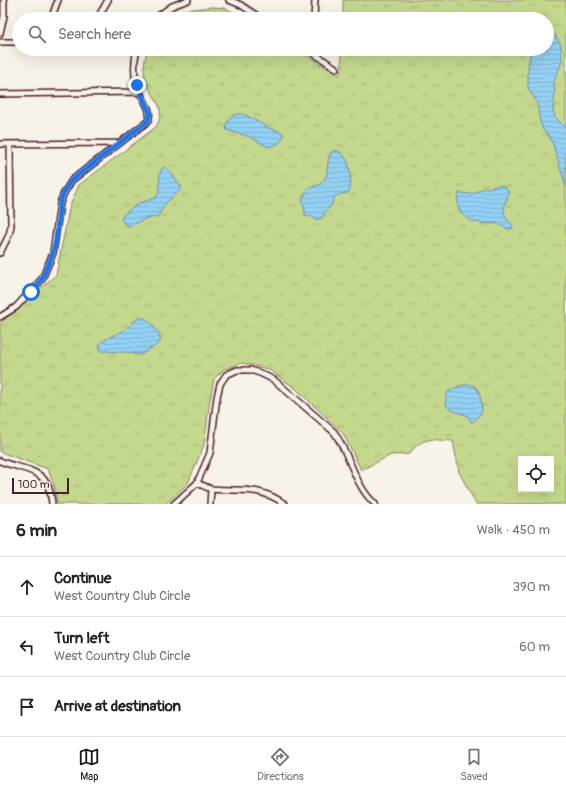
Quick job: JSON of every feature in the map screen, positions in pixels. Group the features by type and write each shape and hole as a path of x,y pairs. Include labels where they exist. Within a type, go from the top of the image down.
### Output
{"street":[{"path":"0,33 4,16 4,0"},
{"path":"54,12 58,0"},
{"path":"101,12 108,0"},
{"path":"164,12 172,6 188,0"},
{"path":"229,0 251,12"},
{"path":"314,12 315,0"},
{"path":"0,42 12,42"},
{"path":"0,317 16,307 42,279 53,253 60,203 64,192 72,180 148,121 150,117 149,109 139,92 135,74 136,56"},
{"path":"320,56 336,68"},
{"path":"0,94 139,92"},
{"path":"0,144 119,143"},
{"path":"0,253 5,245 11,226 10,144"},
{"path":"174,504 197,483 210,453 220,384 226,375 237,370 250,370 274,380 334,432 348,457 362,489 374,504"},
{"path":"0,462 40,474 47,483 51,493 52,504"},
{"path":"197,483 211,489 243,489 259,492 275,497 285,504"},
{"path":"210,504 211,489"}],"green space":[{"path":"343,0 566,0 566,504 476,504 459,472 453,441 424,441 414,448 409,454 391,455 361,470 343,433 295,388 268,369 242,363 223,370 214,379 204,445 188,483 166,504 57,504 55,489 48,469 0,452 0,324 56,275 70,205 79,185 156,127 159,120 160,109 145,79 145,56 308,56 339,75 341,70 342,56 554,56 554,12 343,12"},
{"path":"212,7 225,8 233,12 180,12 184,10"}],"water":[{"path":"554,34 561,45 562,60 554,81 555,92 553,111 555,117 566,128 566,187 553,144 549,136 543,130 540,122 537,102 529,90 528,68 530,56 554,56"},
{"path":"237,114 245,115 269,128 283,133 283,138 278,144 268,147 250,137 227,130 226,125 228,121 231,117"},
{"path":"332,151 338,151 347,160 350,177 350,190 348,193 334,197 332,205 325,212 322,218 316,220 311,216 306,217 302,199 309,188 317,186 325,179 329,158"},
{"path":"165,167 181,186 181,189 166,203 157,217 145,219 131,226 125,224 121,219 124,214 139,203 156,198 161,170"},
{"path":"498,185 504,186 509,192 504,212 508,221 513,225 512,229 508,229 497,224 475,222 462,214 458,205 459,193 472,194 484,188"},
{"path":"141,318 148,320 159,333 160,342 158,344 142,354 100,350 100,344 103,341 126,329 134,321"},
{"path":"464,385 475,386 480,396 482,412 473,422 471,422 468,416 449,408 446,402 446,397 449,391"}],"route":[{"path":"31,292 42,279 53,253 60,203 64,192 72,180 148,121 150,117 149,109 139,92 137,85"}]}
